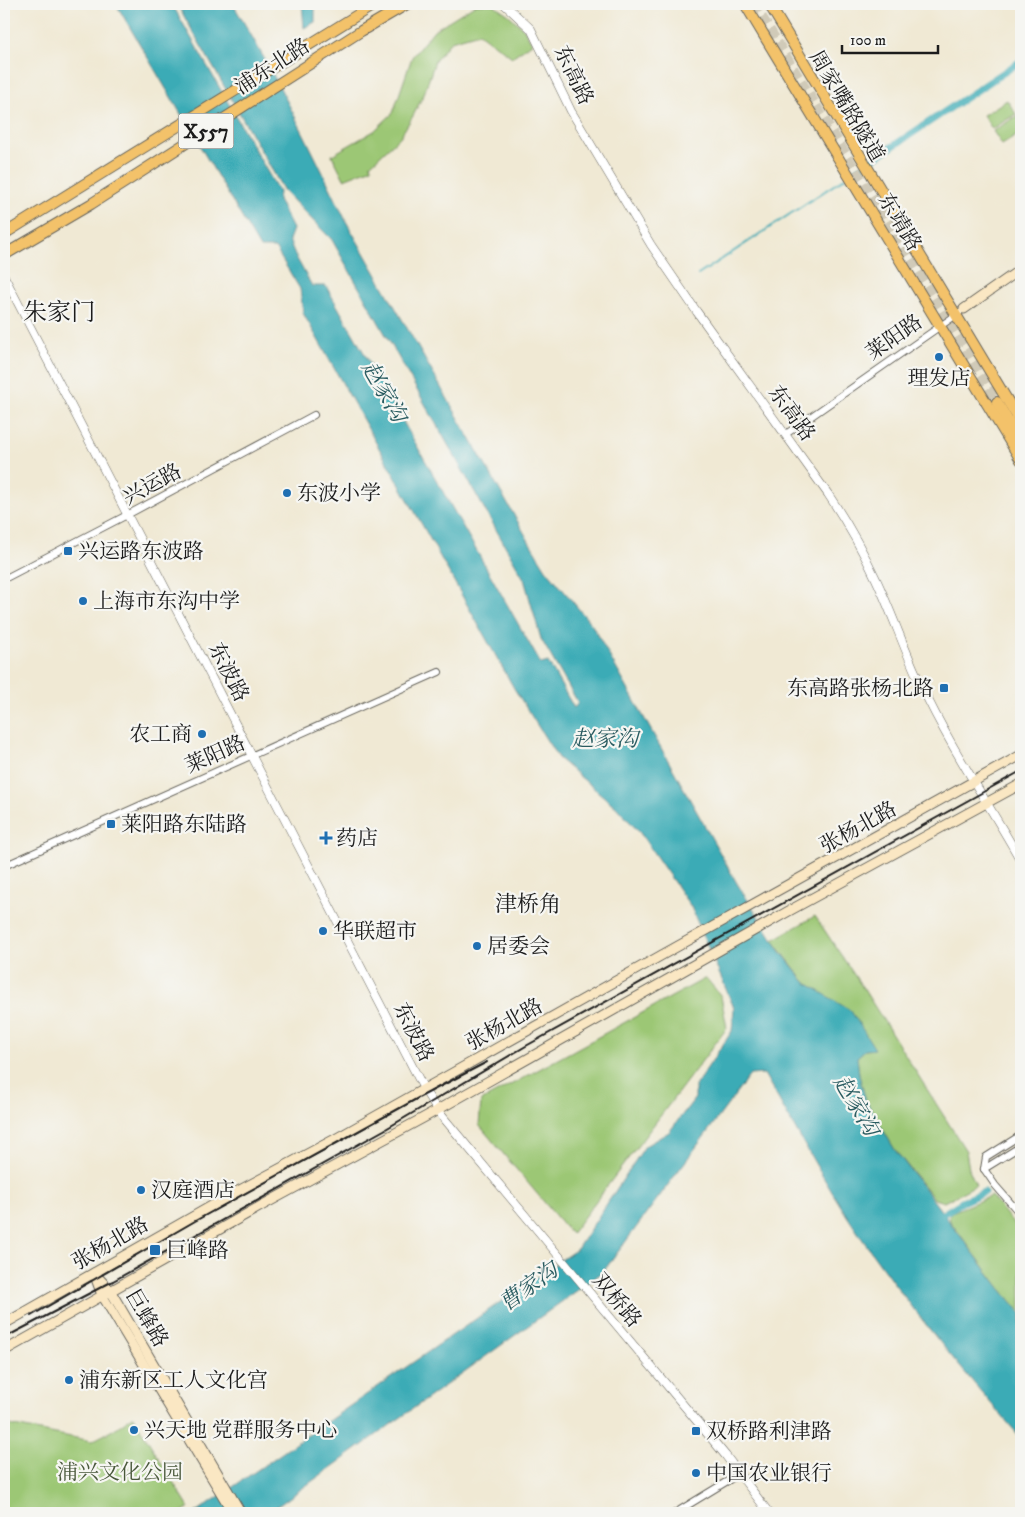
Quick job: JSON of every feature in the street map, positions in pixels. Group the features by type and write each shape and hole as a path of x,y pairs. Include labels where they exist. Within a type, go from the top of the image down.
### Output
{"main road":[{"name":"浦东北路","path":"4,234 375,4"},
{"name":"浦东北路","path":"4,255 91,204 352,37 407,4"},
{"name":"东靖路","path":"745,4 1021,460"},
{"name":"周家嘴路隧道","path":"762,4 854,155 948,302"},
{"name":"东靖路","path":"768,4 948,302 961,312 1021,423"},
{"name":"莱阳路","path":"961,312 1021,269"},
{"path":"996,402 1021,443"},
{"name":"张杨北路","path":"4,1324 230,1195 336,1138 1021,755"},
{"name":"张杨北路","path":"4,1351 261,1206 347,1161 787,912 1021,784"},
{"path":"94,1273 102,1295 212,1472 233,1513"},
{"name":"巨蜂路","path":"94,1273 110,1290 212,1472 241,1513"}],"street":[{"name":"东高路","path":"504,4 531,29 571,111 651,245 828,494 860,547 877,580 923,690 986,803 1021,861"},
{"name":"东波路","path":"4,276 424,1089 437,1110"},
{"name":"莱阳路","path":"786,434 961,312"},
{"name":"兴运路","path":"4,579 314,416"},
{"name":"莱阳路","path":"4,866 439,672"},
{"name":"双桥路","path":"437,1110 676,1396 769,1513"},
{"path":"1021,1135 986,1157 984,1169 1021,1215"},
{"path":"984,1169 1021,1146"},
{"path":"676,1513 739,1474"}],"green space":[{"path":"476,4 493,4 509,15 524,29 532,43 512,57 479,33 451,41 435,61 424,94 400,137 370,165 372,168 344,179 332,155 374,131 393,113 412,57 434,30"},
{"path":"1007,100 1016,114 992,129 983,115"},
{"path":"1017,116 1021,123 1021,133 1002,145 993,131"},
{"path":"815,916 966,1151 969,1169 976,1185 944,1202 934,1199 895,1150 866,1101 859,1075 857,1057 865,1050 874,1049 817,990 805,982 773,940"},
{"path":"706,978 721,996 727,1028 571,1234 479,1125 481,1101"},
{"path":"991,1196 1021,1232 1021,1313 950,1221 949,1215 952,1212"},
{"name":"浦兴文化公园","path":"133,1416 189,1508 182,1513 4,1513 4,1424 92,1441 113,1430"}],"water":[{"name":"赵家沟","path":"116,4 172,4 279,192 278,200 293,229 289,240 312,286 326,286 541,664 548,662 574,708 578,703 541,639 524,579 332,240 284,191 177,4 233,4 293,112 347,223 530,543 546,569 592,625 738,885 781,952 805,982 851,1011 875,1049 865,1050 857,1057 859,1075 866,1101 895,1150 1021,1313 1021,1438 931,1331 864,1242 819,1171 764,1074 750,1075 603,1272 268,1513 195,1513 577,1249 645,1146 669,1132 695,1098 695,1086 732,1031 734,1008 691,907 640,833 616,807 558,758 515,690 303,313 300,289 275,248 260,248"},
{"path":"302,4 315,4 315,22 304,28"}],"waterway":[{"path":"869,162 1021,61"},
{"name":"周家嘴路隧道","path":"852,173 862,167"},
{"path":"698,275 846,177"},
{"path":"938,1217 962,1202 984,1192"}],"tunnel":[{"path":"754,4 997,402"}],"railway":[{"path":"4,1338 113,1281 384,1130 526,1046 1021,771"},
{"path":"31,1316 195,1221 487,1062"}],"place":[{"name":"理发店","path":"939,357"},
{"name":"东波小学","path":"287,493"},
{"name":"兴运路东波路","path":"68,551"},
{"name":"上海市东沟中学","path":"83,601"},
{"name":"东高路张杨北路","path":"944,688"},
{"name":"农工商","path":"202,734"},
{"name":"莱阳路东陆路","path":"111,824"},
{"name":"药店","path":"326,838"},
{"name":"华联超市","path":"323,931"},
{"name":"居委会","path":"477,946"},
{"name":"汉庭酒店","path":"141,1190"},
{"name":"巨峰路","path":"155,1250"},
{"name":"浦东新区工人文化宫","path":"69,1380"},
{"name":"兴天地 党群服务中心","path":"134,1430"},
{"name":"双桥路利津路","path":"696,1431"},
{"name":"中国农业银行","path":"696,1473"}],"district":[{"name":"朱家门","path":"59,312"},
{"name":"津桥角","path":"528,903"}],"water label":[{"name":"曹家沟","path":"528,1286"}]}
